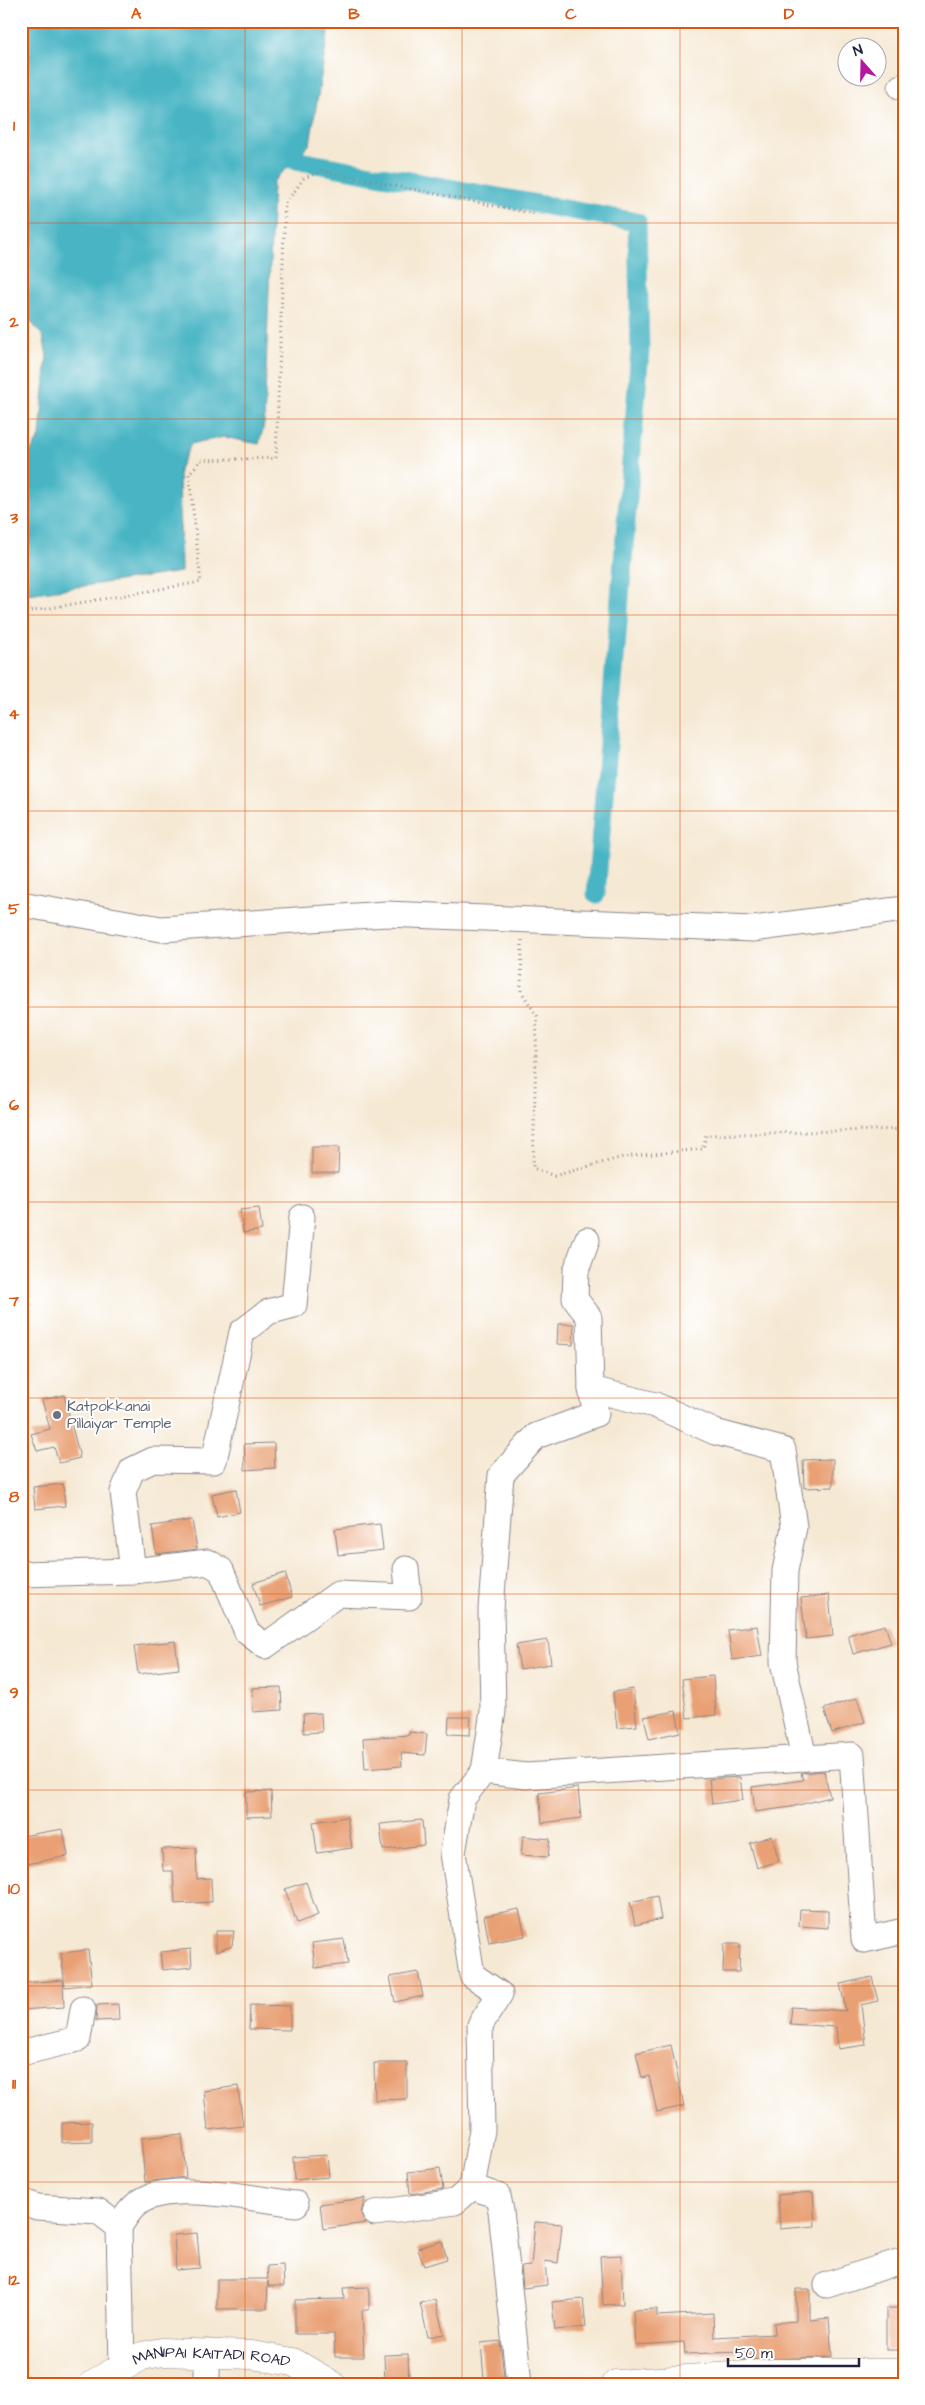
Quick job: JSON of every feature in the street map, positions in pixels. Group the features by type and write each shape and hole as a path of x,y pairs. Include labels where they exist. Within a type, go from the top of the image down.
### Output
{"main road":[{"name":"MANIPAI KAITADI ROAD","path":"93,2384 119,2375 142,2356 162,2352 252,2355 293,2362 331,2384"},
{"path":"616,2384 773,2373 904,2373"}],"street":[{"path":"21,904 161,929 386,914 523,918 753,929 904,909"},
{"path":"134,1571 123,1492 132,1470 153,1460 214,1461 242,1332 268,1312 294,1305 302,1217"},
{"path":"375,2213 455,2202 472,2187 482,2130 480,2025 500,1994 472,1975 453,1853 462,1799 484,1771 493,1711 491,1609 501,1475 536,1436 596,1414 591,1388 589,1317 575,1299 576,1271 588,1240"},
{"path":"591,1388 655,1405 715,1432 784,1450 794,1527 785,1571 783,1662 804,1758"},
{"path":"21,1574 134,1571 208,1562 221,1570 247,1632 265,1646 338,1594 409,1597 406,1569"},
{"path":"484,1771 526,1776 852,1755 864,1940 904,1931"},
{"path":"21,2053 78,2039 82,2009"},
{"path":"472,2187 498,2196 502,2211 519,2384"},
{"path":"119,2375 119,2227 130,2209 149,2197 190,2191 296,2204"},
{"path":"21,2201 37,2207 98,2211 119,2227"},
{"path":"827,2285 904,2260"},
{"path":"206,2352 208,2384"}],"path":[{"path":"21,613 201,582 189,474 201,460 276,458 285,204 304,178 322,171 535,214"},
{"path":"523,918 521,991 537,1016 534,1168 554,1176 623,1157 703,1149 706,1135 904,1129"}],"water":[{"path":"21,21 330,21 310,144 273,182 264,424 259,444 224,437 191,444 179,469 181,572 21,595 21,462 25,460 40,437 47,355 43,336 21,310"}],"building":[{"path":"312,1147 339,1147 338,1173 312,1173"},
{"path":"259,1208 262,1230 243,1233 240,1210"},
{"path":"558,1324 574,1324 573,1345 557,1344"},
{"name":"Katpokkanai Pillaiyar Temple","path":"64,1395 80,1458 59,1463 54,1447 37,1451 31,1434 50,1429 42,1400"},
{"path":"274,1443 275,1468 245,1470 244,1444"},
{"path":"833,1459 833,1487 804,1488 803,1460"},
{"path":"63,1484 65,1506 35,1509 33,1487"},
{"path":"236,1489 240,1512 217,1517 212,1494"},
{"path":"192,1520 197,1549 156,1554 152,1526"},
{"path":"380,1524 383,1550 338,1555 335,1529"},
{"path":"285,1573 292,1597 260,1606 253,1583"},
{"path":"829,1595 833,1636 806,1639 801,1598"},
{"path":"885,1625 891,1643 853,1654 848,1635"},
{"path":"757,1626 762,1656 732,1660 728,1630"},
{"path":"548,1640 551,1664 520,1669 516,1645"},
{"path":"175,1641 179,1669 138,1674 134,1646"},
{"path":"713,1676 716,1715 687,1718 682,1679"},
{"path":"281,1687 282,1710 253,1712 252,1688"},
{"path":"633,1689 637,1726 617,1728 613,1692"},
{"path":"857,1698 865,1722 832,1733 824,1709"},
{"path":"676,1711 680,1732 649,1739 644,1717"},
{"path":"321,1713 322,1732 304,1733 303,1714"},
{"path":"449,1717 471,1717 470,1735 448,1734"},
{"path":"409,1732 427,1734 425,1755 401,1753 402,1766 365,1769 363,1738 409,1735"},
{"path":"824,1771 830,1797 791,1807 755,1812 752,1787 803,1780 801,1773"},
{"path":"740,1777 743,1800 712,1804 709,1779"},
{"path":"578,1788 581,1818 542,1823 539,1793"},
{"path":"271,1791 272,1816 246,1817 246,1792"},
{"path":"347,1817 352,1848 317,1853 313,1822"},
{"path":"422,1820 424,1845 383,1850 380,1824"},
{"path":"63,1829 68,1856 27,1864 22,1836"},
{"path":"523,1836 550,1839 548,1857 521,1855"},
{"path":"772,1836 779,1861 757,1868 750,1843"},
{"path":"196,1848 197,1879 211,1878 212,1902 175,1904 173,1871 163,1871 162,1849"},
{"path":"306,1882 318,1915 297,1923 285,1889"},
{"path":"657,1896 661,1919 635,1925 630,1902"},
{"path":"519,1909 525,1936 489,1943 484,1916"},
{"path":"800,1909 828,1910 828,1928 799,1926"},
{"path":"216,1931 234,1931 232,1946 216,1952"},
{"path":"344,1939 348,1964 315,1968 312,1943"},
{"path":"724,1944 740,1944 739,1972 723,1972"},
{"path":"191,1949 192,1967 162,1970 160,1952"},
{"path":"88,1950 92,1984 65,1987 61,1953"},
{"path":"418,1972 423,1996 395,2002 390,1977"},
{"path":"872,1977 878,2001 861,2005 866,2045 838,2049 836,2027 790,2024 792,2007 846,2011 840,1984"},
{"path":"63,1980 64,2007 21,2010 21,1983"},
{"path":"118,2004 119,2020 96,2021 97,2005"},
{"path":"250,2005 290,2006 290,2030 249,2029"},
{"path":"671,2045 684,2106 657,2112 649,2076 642,2078 636,2053"},
{"path":"374,2063 407,2063 407,2099 375,2100"},
{"path":"238,2086 243,2126 208,2130 204,2091"},
{"path":"92,2122 92,2142 62,2143 62,2123"},
{"path":"182,2134 186,2177 145,2182 141,2138"},
{"path":"327,2155 329,2177 294,2180 293,2157"},
{"path":"440,2168 443,2189 410,2194 408,2172"},
{"path":"813,2192 815,2226 780,2229 778,2195"},
{"path":"365,2198 361,2214 366,2223 323,2229 320,2204"},
{"path":"535,2222 562,2224 558,2263 545,2261 547,2285 523,2288 521,2267 531,2266"},
{"path":"197,2233 200,2268 176,2270 174,2235"},
{"path":"442,2241 447,2259 424,2266 418,2248"},
{"path":"621,2255 623,2304 603,2305 600,2256"},
{"path":"283,2265 284,2286 268,2286 268,2281 267,2309 217,2309 217,2279 268,2279 267,2266"},
{"path":"369,2287 369,2310 362,2310 364,2357 335,2357 334,2334 295,2334 295,2300 344,2299 343,2288"},
{"path":"796,2289 810,2289 810,2320 829,2318 832,2357 741,2360 741,2352 685,2354 684,2342 635,2345 633,2310 657,2309 657,2316 713,2313 714,2337 775,2334 774,2323 796,2321"},
{"path":"583,2299 586,2327 555,2330 552,2302"},
{"path":"435,2300 444,2334 428,2337 420,2303"},
{"path":"886,2308 904,2308 904,2350 886,2350"},
{"path":"500,2341 504,2377 484,2379 481,2343"},
{"path":"408,2354 409,2381 385,2382 384,2355"}],"waterway":[{"path":"294,160 637,222 640,350 596,894"}],"place":[{"name":"Katpokkanai Pillaiyar Temple","path":"57,1415"}]}
